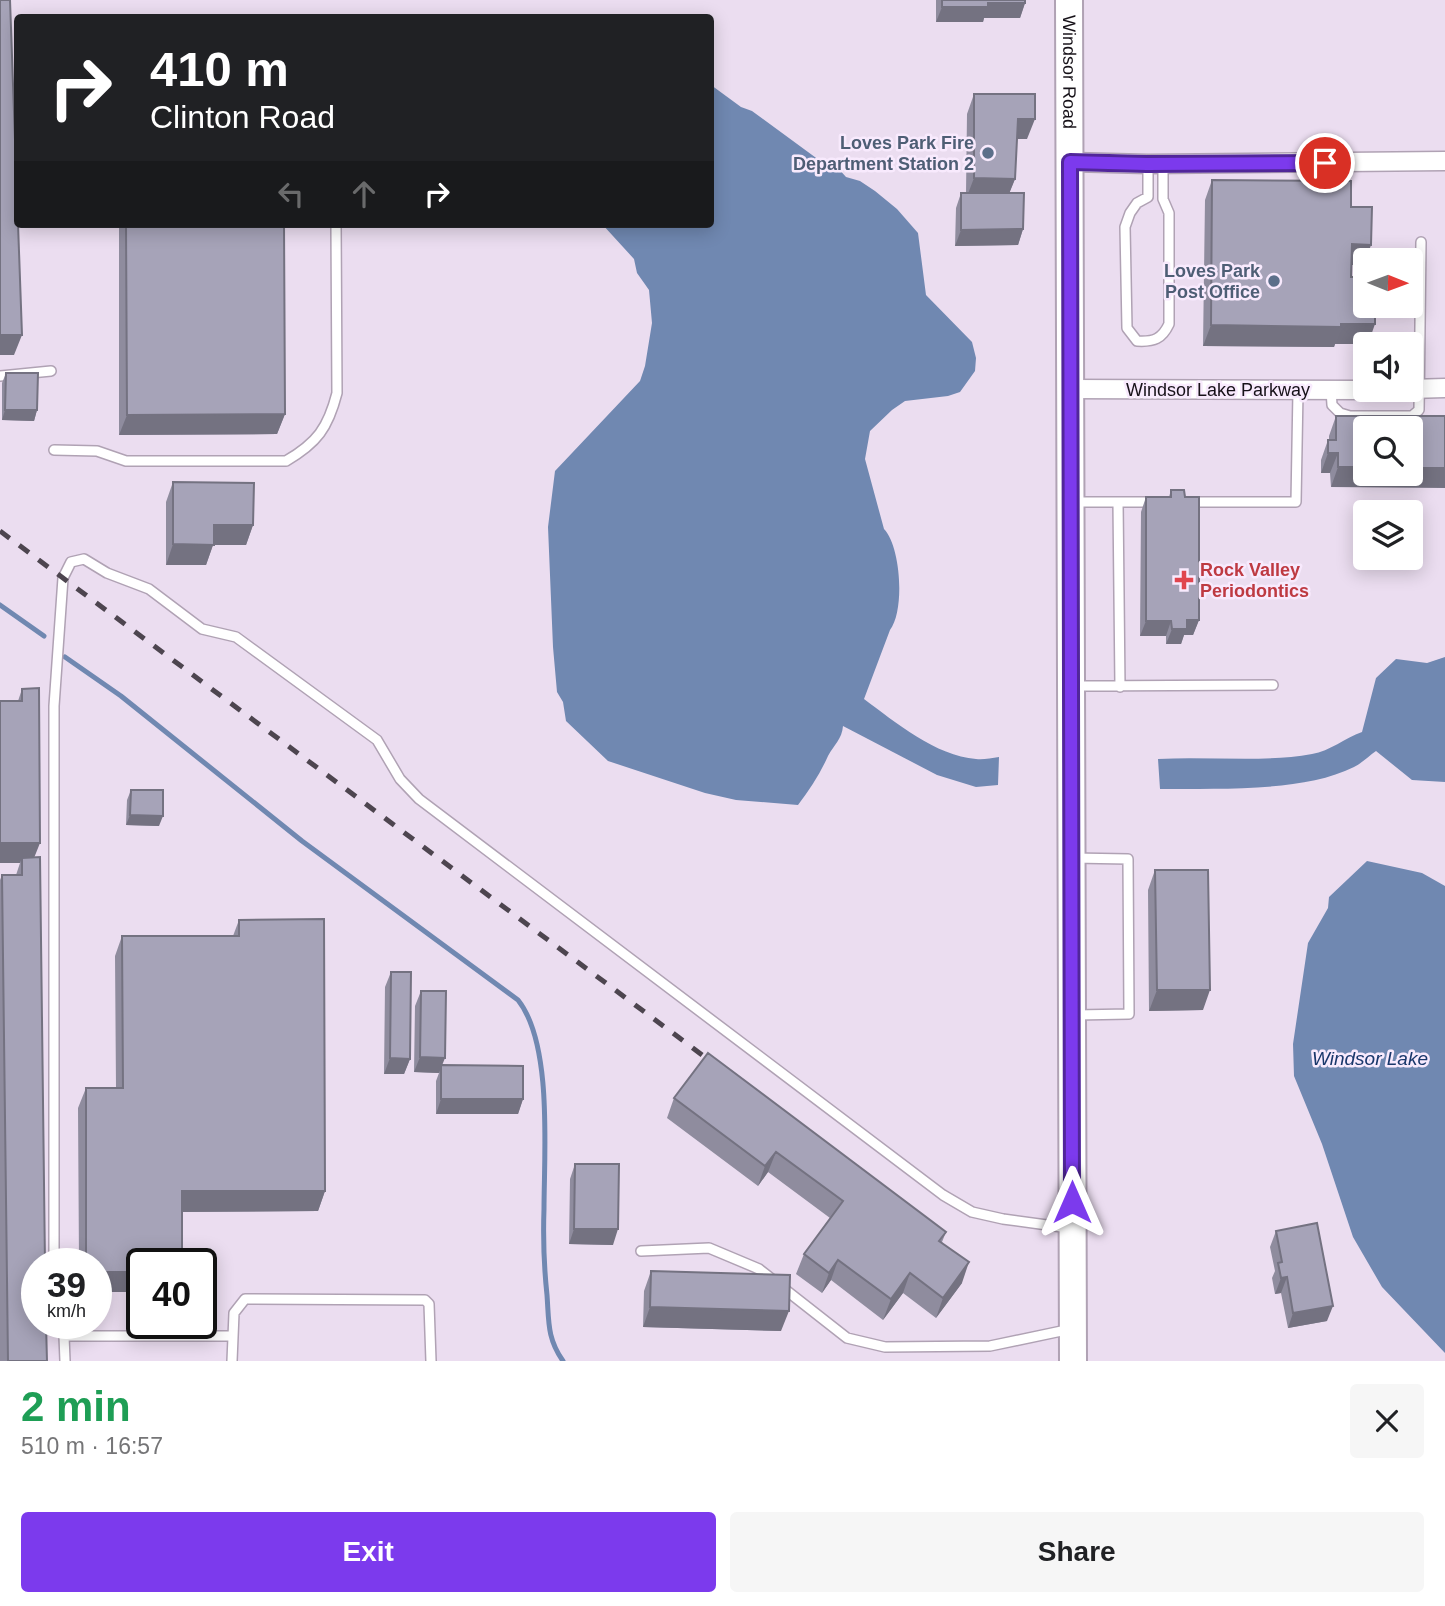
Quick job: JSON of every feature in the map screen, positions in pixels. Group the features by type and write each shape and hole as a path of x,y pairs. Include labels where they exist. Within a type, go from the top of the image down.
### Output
{"street":[{"name":"Windsor Road","path":"1069,0 1073,1361"},
{"path":"1070,162 1445,162"},
{"path":"1423,389 1445,388"},
{"name":"Windsor Lake Parkway","path":"1070,390 1353,390"}],"lane":[{"path":"1155,164 1169,213 1169,324 1163,335 1151,342 1137,341 1127,328 1125,227 1130,213 1147,197 1155,164"},
{"path":"54,450 97,451 126,461 286,461 304,450 319,436 330,418 337,393 336,228"},
{"path":"1417,332 1421,242"},
{"path":"0,376 51,371"},
{"path":"1331,390 1332,405 1340,413 1350,416 1412,416 1419,410 1417,402"},
{"path":"1185,502 1296,502 1298,391"},
{"path":"1071,502 1158,502"},
{"path":"1118,502 1120,687"},
{"path":"54,1248 54,706 63,578 71,562 77,559 84,559 107,573 149,589 202,629 236,637 366,732 382,747 400,779 419,799 943,1195 972,1212 1072,1228"},
{"path":"1071,686 1273,685"},
{"path":"1072,858 1128,859 1129,1001 1129,1014 1072,1015"},
{"path":"641,1251 709,1248 759,1269 846,1338 885,1347 990,1346 1073,1329"},
{"path":"232,1361 234,1313 245,1299 425,1300 429,1304 431,1361"},
{"path":"112,1336 232,1336"},
{"path":"64,1339 65,1361"}],"water":[{"path":"714,87 741,107 752,111 823,163 837,167 846,177 860,181 875,191 897,209 918,233 926,295 972,342 976,358 975,371 960,392 905,401 870,431 865,459 884,529 894,550 899,594 895,621 864,699 889,718 946,752 976,759 999,757 998,785 976,787 937,775 843,726 839,738 798,805 736,800 705,793 608,761 566,721 563,702 557,692 553,647 548,527 555,471 640,381 652,323 649,290 637,273 634,259 606,228 714,228"},
{"path":"1445,657 1445,782 1412,780 1376,751 1354,767 1310,781 1259,787 1160,789 1158,759 1293,757 1331,747 1362,732 1376,678 1396,659 1427,663"},
{"name":"Windsor Lake","path":"1367,861 1422,873 1445,886 1445,1353 1382,1287 1353,1237 1322,1144 1294,1076 1293,1044 1308,943 1328,908 1329,897"}],"building":[{"path":"0,0 10,0 14,228 18,228 22,335 0,335"},
{"path":"942,0 1025,0 1025,3 988,3 988,7 942,7"},
{"name":"Loves Park Fire Department Station 2","path":"974,94 1035,94 1035,119 1018,119 1015,179 974,178"},
{"name":"Loves Park Post Office","path":"1212,180 1351,181 1351,207 1372,207 1371,245 1352,244 1353,318 1375,318 1375,324 1341,324 1341,327 1211,325"},
{"path":"961,193 1024,193 1023,229 961,230"},
{"path":"126,228 284,228 285,414 127,415"},
{"path":"6,373 38,373 37,410 5,410"},
{"path":"1336,416 1353,416 1353,467 1338,467 1338,453 1328,453 1328,440 1336,440"},
{"path":"1423,416 1445,416 1445,468 1423,468"},
{"path":"173,482 254,483 253,525 214,525 214,545 173,544"},
{"path":"1171,490 1184,490 1185,497 1199,497 1199,620 1187,620 1187,629 1172,629 1171,621 1146,621 1146,497 1171,497"},
{"path":"39,688 40,843 0,843 0,701 22,701 22,689"},
{"path":"131,790 163,790 163,816 130,815"},
{"path":"40,857 45,1248 21,1248 21,1339 46,1339 47,1361 8,1361 2,875 22,875 22,858"},
{"path":"1155,870 1208,870 1210,990 1157,990"},
{"path":"324,919 325,1191 182,1191 182,1248 126,1248 126,1272 112,1272 112,1248 86,1248 86,1088 123,1088 122,936 239,936 239,920"},
{"path":"391,972 411,972 410,1059 390,1058"},
{"path":"421,991 446,991 445,1058 420,1057"},
{"path":"708,1053 946,1232 939,1241 969,1262 943,1298 910,1273 891,1299 838,1260 829,1273 804,1254 843,1201 776,1152 765,1166 674,1098"},
{"path":"441,1065 523,1066 523,1099 441,1099"},
{"path":"575,1164 619,1164 618,1229 574,1229"},
{"path":"1317,1223 1333,1306 1293,1313 1287,1277 1281,1278 1278,1263 1282,1262 1276,1231"},
{"path":"651,1271 790,1275 789,1311 650,1307"}],"waterway":[{"path":"0,605 44,636"},
{"path":"65,657 121,696 302,841 518,1000 529,1019 542,1071 545,1130 545,1274 550,1330 554,1345 563,1361"}],"railway":[{"path":"0,531 721,1069"}],"place":[{"name":"Loves Park Fire Department Station 2","path":"988,153"},
{"name":"Loves Park Post Office","path":"1274,281"},
{"name":"Rock Valley Periodontics","path":"1184,580"}],"route":[{"path":"1072,1202 1070,162 1325,163"}]}
